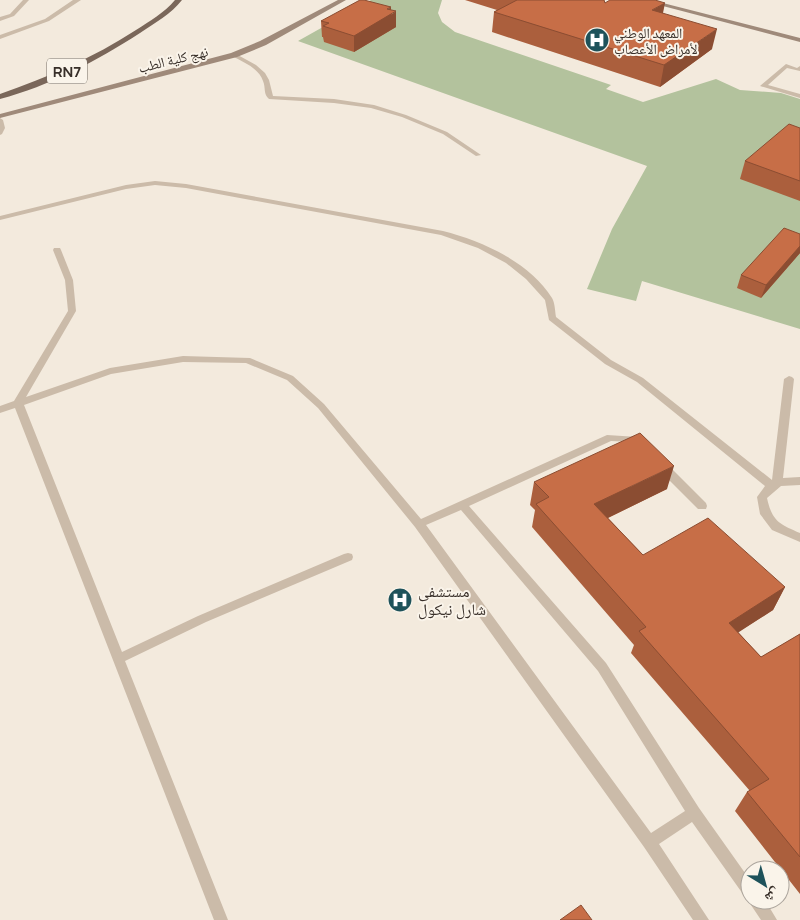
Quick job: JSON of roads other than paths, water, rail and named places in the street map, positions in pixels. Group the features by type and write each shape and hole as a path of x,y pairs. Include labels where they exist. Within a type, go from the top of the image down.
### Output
{"main road":[{"name":"RN7","path":"0,97 91,61 115,48 154,23 173,8 179,0"},
{"name":"RN7","path":"0,89 43,74 130,37"}],"street":[{"path":"0,37 47,20 78,0"},
{"name":"نهج كلية الطب","path":"0,118 234,55 343,0"},
{"path":"643,0 800,40"}],"lane":[{"path":"0,19 12,15 26,0"},
{"path":"234,55 264,74 268,84 268,95 271,98 334,101 372,106 404,116 445,133 478,155"},
{"path":"800,68 798,70 786,66 763,86 800,96"},
{"path":"0,118 2,128 0,133"},
{"path":"0,218 126,188 155,183 186,186 443,233 481,246 509,261 529,277 549,300 552,318 608,362 640,380 774,484"},
{"path":"18,403 72,310 69,280 57,250"},
{"path":"0,410 110,371 183,359 248,360 290,378 321,406 418,524 649,842 702,920"},
{"path":"774,484 789,379"},
{"path":"0,401 18,403"},
{"path":"18,403 221,920"},
{"path":"418,524 610,438 635,439 702,506"},
{"path":"800,481 787,480 774,484 762,497 765,514 776,527 800,538"},
{"path":"462,504 602,667 694,813 740,878"},
{"path":"118,659 202,619 348,557"},
{"path":"649,842 694,813"}],"place":[{"name":"المعهد الوطني لأمراض الأعصاب","path":"597,40"},
{"name":"مستشفى شارل نيكول","path":"400,600"}]}
